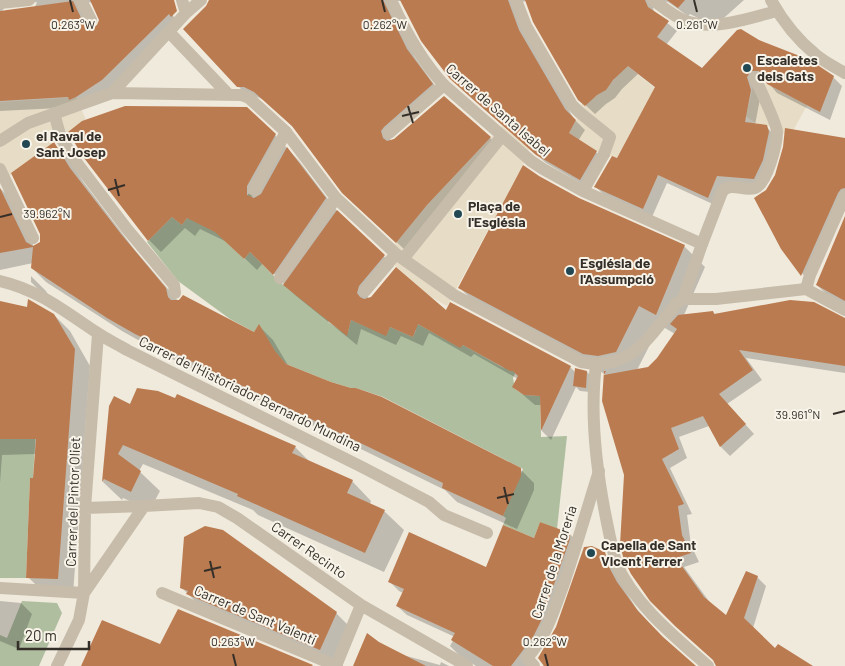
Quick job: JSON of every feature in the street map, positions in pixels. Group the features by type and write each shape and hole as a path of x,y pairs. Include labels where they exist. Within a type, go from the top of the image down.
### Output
{"street":[{"path":"0,3 29,0"},
{"path":"81,0 91,20"},
{"path":"182,0 186,14"},
{"path":"112,94 201,0"},
{"name":"Carrer de Santa Isabel","path":"391,0 418,54 432,72 444,85 531,161 583,190 702,244"},
{"path":"516,0 526,26 563,91 579,112 610,137 604,154 583,190"},
{"path":"653,0 685,21 700,24 726,22 774,6 799,38 816,55 845,73"},
{"path":"169,32 228,94"},
{"path":"0,141 28,122 112,94 228,94 249,98 286,132 336,198 399,256 454,295 581,362 596,365 607,364 633,354 642,347 680,301 722,192 730,187 757,188 768,174 777,131 755,78"},
{"path":"389,133 444,85"},
{"path":"54,113 62,138 77,163 127,229 174,285 175,293"},
{"path":"254,190 286,132"},
{"path":"365,291 399,256 502,136"},
{"path":"0,169 33,238"},
{"path":"806,289 810,275 845,196"},
{"path":"280,278 336,198"},
{"name":"Carrer de l'Historiador Bernardo Mundina","path":"0,281 37,293 98,334 127,350 404,488 429,502 444,515 487,533"},
{"path":"680,301 806,289 845,310"},
{"name":"Carrer del Pintor Oliet","path":"57,666 79,620 84,593 85,508 98,334"},
{"path":"596,365 592,398 598,471 613,548 622,576 665,628 708,666"},
{"name":"Carrer de la Moreria","path":"527,663 547,629 574,553 598,471"},
{"name":"Carrer Recinto","path":"85,508 199,503 218,507 237,518 361,605 467,666"},
{"path":"0,588 84,593 144,506"},
{"name":"Carrer de Sant Valentí","path":"162,593 336,666"},
{"path":"336,666 361,605"}],"green space":[{"path":"252,190 255,192 221,237 244,259 250,252 282,284 330,319 328,322 341,331 348,332 351,320 386,335 390,327 413,337 416,330 399,323 414,322 460,347 463,345 502,367 516,371 513,378 515,389 524,395 540,396 541,437 567,436 557,529 540,522 534,538 503,525 506,518 503,516 523,469 383,397 331,382 286,364 275,352 259,325 254,332 230,319 178,281 147,242 172,217 182,225 187,218 220,227"},
{"path":"36,429 33,478 30,478 26,578 0,578 0,439 15,439"},
{"path":"22,601 57,603 62,613 39,666 0,666 0,635 7,638"}],"shaded area":[{"path":"625,64 656,89 617,158 600,153 569,133 577,119 580,105 597,95 613,81"},
{"path":"755,78 791,97 810,100 788,136 769,126 755,123 746,116"},
{"name":"el Raval de Sant Josep","path":"76,97 86,120 0,183 0,102"},
{"name":"Plaça de l'Església","path":"502,126 529,149 521,169 447,306 431,297 385,257 427,205"}],"building":[{"path":"90,0 174,0 177,11 171,17 169,14 102,80 76,97 69,100 68,97 0,101 0,11 73,1 84,24 91,28 97,25 99,20"},
{"path":"209,0 383,0 407,49 433,84 384,127 381,131 383,138 387,141 394,139 444,96 491,137 427,205 396,243 342,193 292,126 254,92 244,87 237,87 183,29 206,6"},
{"path":"400,0 508,0 519,30 565,109 576,120 569,133 597,151 580,180 536,155 450,79 421,41"},
{"path":"525,0 645,0 648,7 669,21 657,37 702,68 737,30 741,29 759,40 810,60 834,76 820,112 767,84 759,71 751,71 747,77 751,90 745,122 767,125 769,132 763,160 754,179 717,176 708,198 658,175 643,209 594,187 612,156 617,158 655,87 628,66 613,80 606,90 585,106 578,100 533,22"},
{"path":"667,0 685,0 678,8"},
{"path":"125,106 247,107 276,134 247,186 247,195 254,198 261,194 287,147 326,198 273,275 250,252 244,259 215,232 187,218 182,225 172,217 148,241 84,158 68,132 82,121"},
{"path":"785,128 845,138 845,188 841,189 838,193 801,276 781,249 754,198 766,190 775,175 783,147"},
{"path":"54,142 70,168 166,288 168,297 171,300 179,300 183,295 254,332 259,324 275,351 286,364 331,382 382,397 521,468 521,476 503,516 442,488 443,483 135,334 107,318 31,268 33,247 0,253 0,188 26,242 33,246 40,242 40,234 11,173"},
{"name":"Església de l'Assumpció","path":"523,165 579,198 685,245 656,315 639,306 616,352 598,356 583,354 458,288"},
{"path":"337,210 385,255 359,286 357,293 360,297 364,299 371,297 396,267 446,310 450,302 571,366 541,431 540,396 524,395 512,387 518,376 513,371 463,345 460,348 418,324 413,337 390,327 386,336 351,320 347,336 283,285"},
{"path":"845,216 845,301 816,285"},
{"path":"28,299 54,314 75,349 58,579 26,578 30,478 33,478 36,439 0,439 0,301 27,307"},
{"path":"790,300 814,302 845,318 845,366 739,350 753,370 719,394 746,424 720,447 703,416 671,428 679,449 662,459 684,504 678,506 682,535 691,553 676,558 704,597 726,615 746,571 758,576 744,618 775,648 778,644 813,666 716,666 713,660 650,601 631,574 624,560 620,545 624,475 602,401 604,371 606,371 604,375 648,367 657,358 677,329 670,324 678,315 713,311 714,314"},
{"path":"575,368 587,371 586,388 573,386"},
{"path":"137,388 158,391 175,398 177,394 296,446 292,453 353,480 347,493 385,510 365,553 237,496 238,494 123,445 118,454 141,471 131,492 104,479 102,482 109,406 114,396 130,404"},
{"path":"540,522 570,533 570,539 541,621 533,637 511,666 493,666 451,640 455,633 396,606 404,589 388,582 409,532 486,567 503,525 534,538"},
{"path":"205,526 223,530 337,612 320,650 186,594 188,591 180,588 184,537"},
{"path":"592,546 605,552 609,567 617,582 638,611 663,637 696,666 544,666 538,658 556,627 584,547"},
{"path":"178,609 313,665 81,666 102,620 160,644"},
{"path":"367,633 379,642 426,666 353,666"}],"place":[{"name":"Escaletes dels Gats","path":"747,68"},
{"name":"el Raval de Sant Josep","path":"26,144"},
{"name":"Plaça de l'Església","path":"458,214"},
{"name":"Església de l'Assumpció","path":"570,271"},
{"name":"Capella de Sant Vicent Ferrer","path":"591,553"}]}
